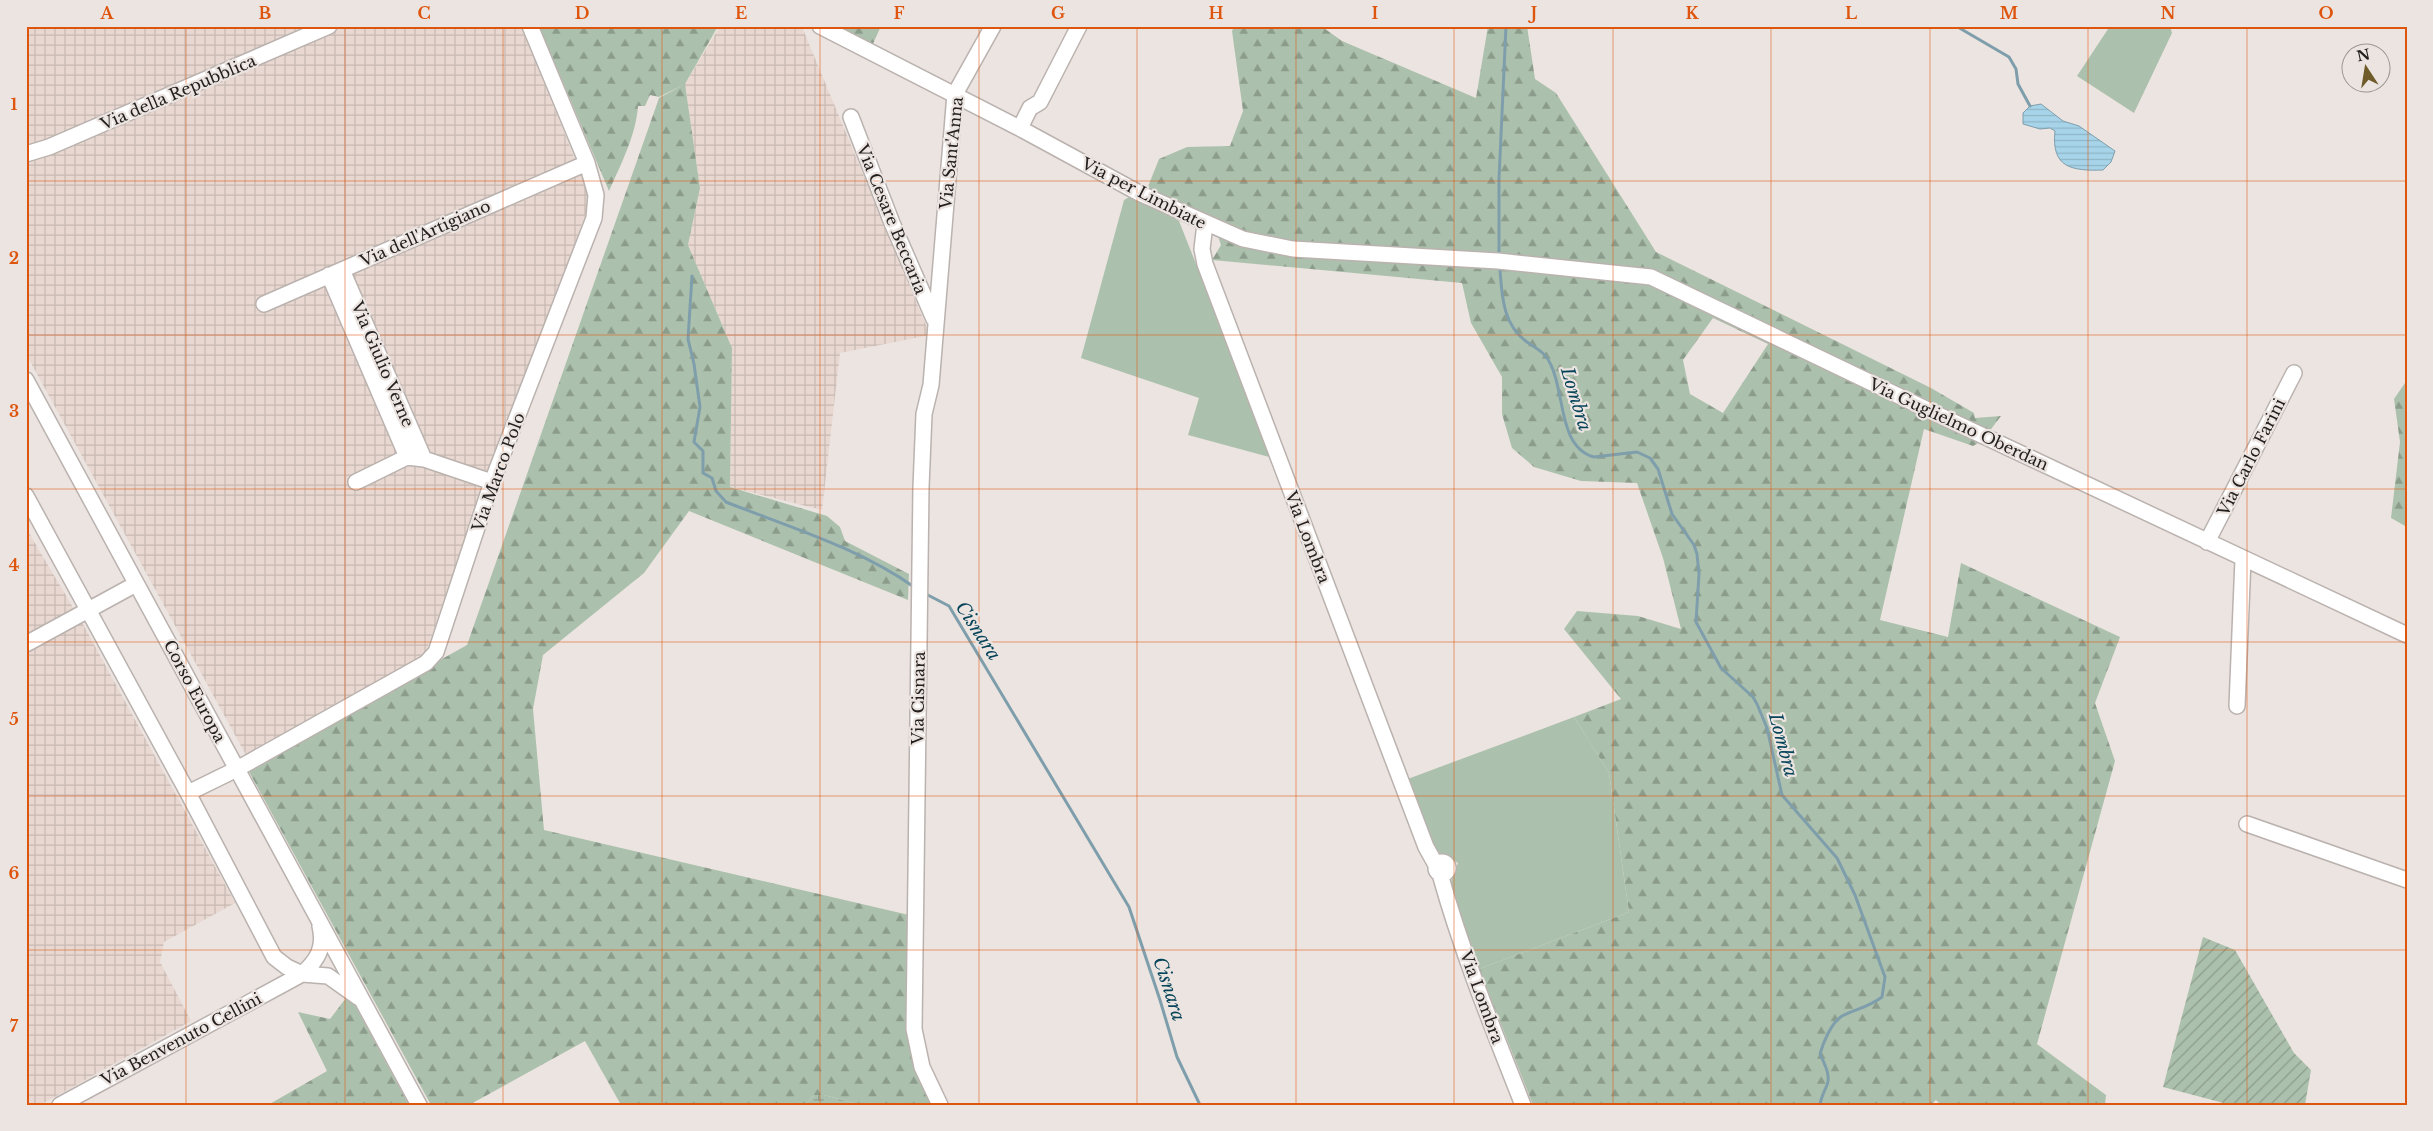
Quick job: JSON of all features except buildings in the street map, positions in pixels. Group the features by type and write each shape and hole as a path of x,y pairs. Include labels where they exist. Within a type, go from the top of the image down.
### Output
{"street":[{"name":"Via della Repubblica","path":"26,154 50,147 329,26"},
{"name":"Via Marco Polo","path":"188,793 237,769 426,663 436,652 492,482 594,218 596,195 587,163 530,26"},
{"name":"Via per Limbiate","path":"820,26 1020,128 1124,186 1243,240 1293,249 1498,261"},
{"name":"Via Sant'Anna","path":"938,288 955,94 993,26"},
{"path":"1020,128 1030,108 1040,102 1079,26"},
{"name":"Via Cesare Beccaria","path":"851,117 892,223 935,322"},
{"name":"Via dell'Artigiano","path":"264,304 587,163"},
{"name":"Via Lombra","path":"1205,224 1202,249 1205,264 1426,847 1441,873 1477,988 1523,1105"},
{"name":"Via Guglielmo Oberdan","path":"1498,261 1651,277 2207,542 2407,635"},
{"name":"Via Giulio Verne","path":"336,272 407,457"},
{"name":"Via Giulio Verne","path":"336,272 424,459"},
{"name":"Via Cisnara","path":"938,288 931,385 924,414 919,576 914,1029 922,1067 940,1105"},
{"name":"Via Carlo Farini","path":"2207,542 2294,373"},
{"name":"Corso Europa","path":"26,380 237,769 318,914 419,1105"},
{"path":"356,482 407,457 424,459 492,482"},
{"name":"Corso Europa","path":"26,496 188,793 274,956 287,967 302,974 328,976 364,1002"},
{"path":"2237,706 2243,558"},
{"path":"26,644 136,584"},
{"path":"2247,824 2407,880"},
{"path":"302,974 314,964 322,947 323,936 318,914"},
{"name":"Via Benvenuto Cellini","path":"60,1105 302,974"}],"shaded area":[{"path":"26,26 521,26 591,199 425,654 246,755 26,354"},
{"path":"720,26 802,27 930,335 840,353 822,510 730,487 732,348 688,245 700,188 685,84"},
{"path":"26,528 84,626 235,903 164,942 160,962 191,1021 40,1105 26,1105"}],"green space":[{"path":"539,26 717,28 685,84 659,97 650,95 645,106 638,106 631,139 609,191"},
{"path":"831,26 881,26 872,46"},
{"path":"1235,26 1321,26 1342,41 1476,98 1488,26 1527,26 1535,79 1556,93 1656,252 1931,388 1974,413 1975,418 2001,416 1982,441 1973,446 1924,429 1880,620 1948,637 1961,563 2120,637 2095,703 2115,761 2037,1044 2106,1095 2105,1105 1941,1105 1936,1100 1931,1105 1533,1105 1479,969 1629,912 1609,773 1574,717 1621,699 1564,629 1577,611 1638,616 1681,629 1663,558 1637,483 1581,481 1534,467 1512,448 1502,414 1502,377 1471,323 1462,283 1212,260 1221,245 1214,224 1147,189 1159,159 1187,147 1230,146 1243,111 1232,31","holes":["1713,318 1768,344 1723,413 1690,394 1683,360"]},
{"path":"2110,26 2170,26 2172,33 2134,113 2077,76"},
{"path":"685,84 700,188 688,245 732,348 730,487 827,516 840,527 845,541 909,574 908,600 689,511 644,573 543,655 533,709 544,830 909,915 908,1032 933,1105 861,1105 824,1095 814,1095 805,1105 621,1105 585,1041 469,1105 431,1105 247,768 467,645 659,98"},
{"path":"1133,195 1179,221 1273,458 1188,435 1199,398 1081,358 1124,200"},
{"path":"2407,380 2407,527 2391,518 2400,442 2394,399"},
{"path":"1574,717 1609,773 1629,912 1479,969 1447,893 1458,863 1431,848 1405,780"},
{"path":"2203,937 2235,950 2294,1053 2311,1070 2305,1105 2231,1105 2163,1087"},
{"path":"349,994 409,1105 268,1105 327,1071 298,1012 330,1019"},
{"path":"814,1095 824,1095 861,1105 805,1105"}],"water":[{"path":"2041,104 2063,121 2079,126 2115,151 2111,162 2103,170 2082,170 2066,165 2056,153 2055,131 2050,128 2040,129 2023,124 2023,113 2030,106"}],"waterway":[{"name":"Lombra","path":"1499,254 1499,179 1506,26"},
{"path":"1956,26 2009,57 2016,69 2018,84 2030,106"},
{"name":"Lombra","path":"1500,270 1503,300 1508,319 1519,335 1547,357 1555,377 1568,431 1574,442 1582,451 1594,457 1637,452 1650,458 1658,469 1672,514 1694,545 1697,554 1699,574 1696,622 1721,668 1753,697 1757,704 1767,728 1782,795 1837,858 1855,895 1885,977 1882,997 1867,1006 1842,1016 1831,1028 1820,1054 1828,1077 1820,1105"},
{"name":"Cisnara","path":"692,276 688,339 694,364 700,407 694,442 703,451 703,473 712,478 716,491 726,502 847,550 893,573 914,587"},
{"name":"Cisnara","path":"924,593 949,606 1129,907 1177,1057 1200,1105"}]}
